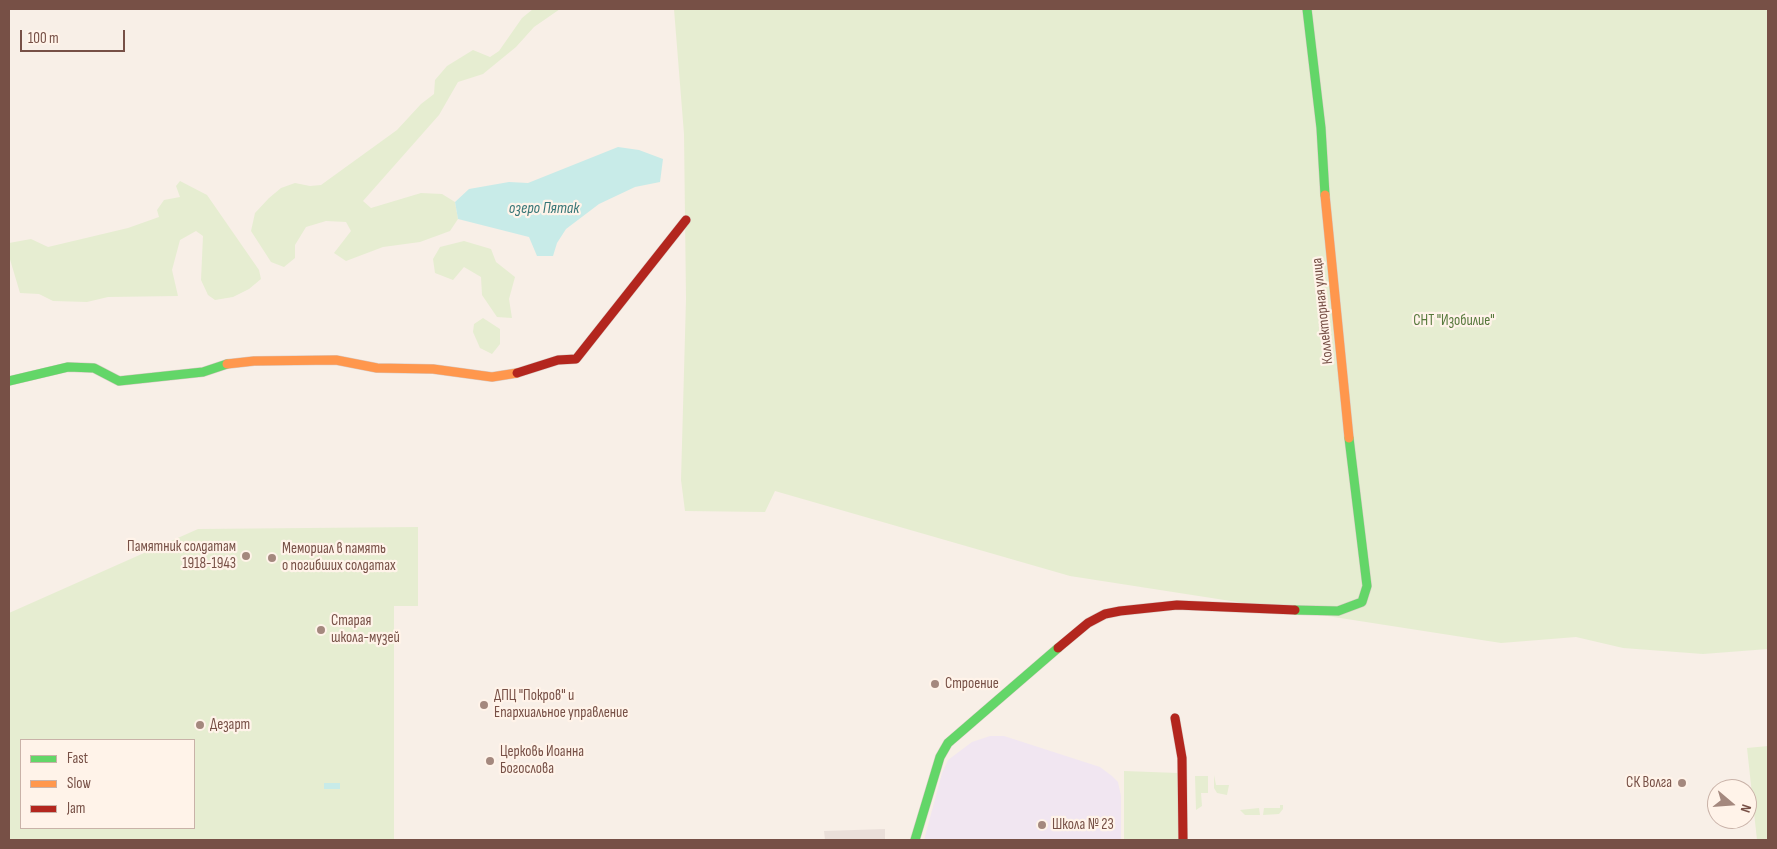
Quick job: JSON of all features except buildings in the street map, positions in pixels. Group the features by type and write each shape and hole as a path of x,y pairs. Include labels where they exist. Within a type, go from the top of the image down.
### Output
{"street":[{"name":"Коллекторная улица","path":"916,840 940,757 948,742 1088,623 1106,614 1120,611 1177,605 1309,612 1338,611 1356,606 1362,602 1367,586 1346,413 1338,315 1327,221 1321,128 1307,9"},
{"path":"9,381 68,367 94,368 120,380 203,372 224,364 254,361 336,360 377,368 433,369 492,377 527,371 558,360 576,359 686,220"},
{"path":"1175,718 1182,758 1183,840"}],"shaded area":[{"path":"990,736 1004,736 1100,767 1112,776 1118,782 1121,796 1121,840 924,840 942,773 948,760 972,742"},
{"path":"885,829 885,840 825,840 824,831"}],"green space":[{"path":"533,9 560,9 534,27 516,47 483,74 458,82 439,115 363,201 371,208 421,193 442,194 455,202 458,219 450,231 420,242 383,247 346,261 334,253 351,231 346,222 326,221 306,227 295,245 295,258 284,267 271,262 251,231 255,213 269,198 281,188 295,183 310,186 321,185 397,130 421,104 434,94 435,80 447,66 473,50 490,57 499,51 522,18"},
{"name":"СНТ \"Изобилие\"","path":"674,9 1768,9 1768,649 1703,654 1623,648 1576,637 1501,643 1070,576 775,491 765,512 685,511 681,480 686,299 684,134"},
{"path":"180,181 207,195 259,270 261,279 249,289 233,297 215,300 208,295 201,280 203,236 196,231 180,240 172,270 178,296 108,297 87,302 53,301 39,294 20,293 9,256 9,243 31,239 48,247 128,228 159,217 157,210 164,200 180,197 176,186"},
{"path":"464,241 491,249 496,262 515,277 509,299 512,318 497,317 482,295 481,277 464,267 453,280 435,273 433,259 440,247"},
{"path":"483,318 500,329 500,344 492,354 480,348 473,332 474,324"},
{"path":"418,527 418,606 394,606 394,840 9,840 9,613 198,529"},
{"path":"1768,746 1768,840 1757,840 1757,779 1750,779 1747,748"},
{"path":"1124,771 1178,773 1179,840 1124,840"},
{"path":"1214,775 1216,785 1229,785 1227,795 1217,793 1214,788"},
{"path":"1195,776 1208,776 1208,793 1201,793 1202,806 1196,810"},
{"path":"1280,805 1283,805 1283,809 1279,814 1263,815 1264,808 1280,808"},
{"path":"1259,808 1260,815 1245,815 1240,810"}],"water":[{"name":"озеро Пятак","path":"618,147 639,150 663,159 660,182 635,187 599,204 566,229 557,243 553,256 537,256 529,237 458,219 455,202 469,189 509,182 528,183"},
{"path":"324,783 340,783 340,789 324,789"}],"traffic: fast":[{"path":"1307,9 1321,128 1325,195"},
{"path":"9,381 68,367 94,368 119,381 203,372 227,364"},
{"path":"1295,610 1338,611 1362,602 1367,586 1349,438"},
{"path":"915,840 940,757 948,743 1058,648"}],"traffic: slow":[{"path":"1325,195 1349,438"},
{"path":"227,364 254,361 336,360 377,368 433,369 492,377 517,373"}],"traffic: jam":[{"path":"517,373 558,360 576,359 686,220"},
{"path":"1058,648 1088,623 1105,614 1120,611 1177,605 1295,610"},
{"path":"1175,718 1182,758 1183,840"}],"place":[{"name":"Памятник солдатам 1918-1943","path":"246,556"},
{"name":"Мемориал в память о погибших солдатах","path":"272,558"},
{"name":"Старая школа-музей","path":"321,630"},
{"name":"Строение","path":"935,684"},
{"name":"ДПЦ \"Покров\" и Епархиальное управление","path":"484,705"},
{"name":"Дезарт","path":"200,725"},
{"name":"Церковь Иоанна Богослова","path":"490,761"},
{"name":"СК Волга","path":"1682,783"},
{"name":"Школа № 23","path":"1042,825"}]}
